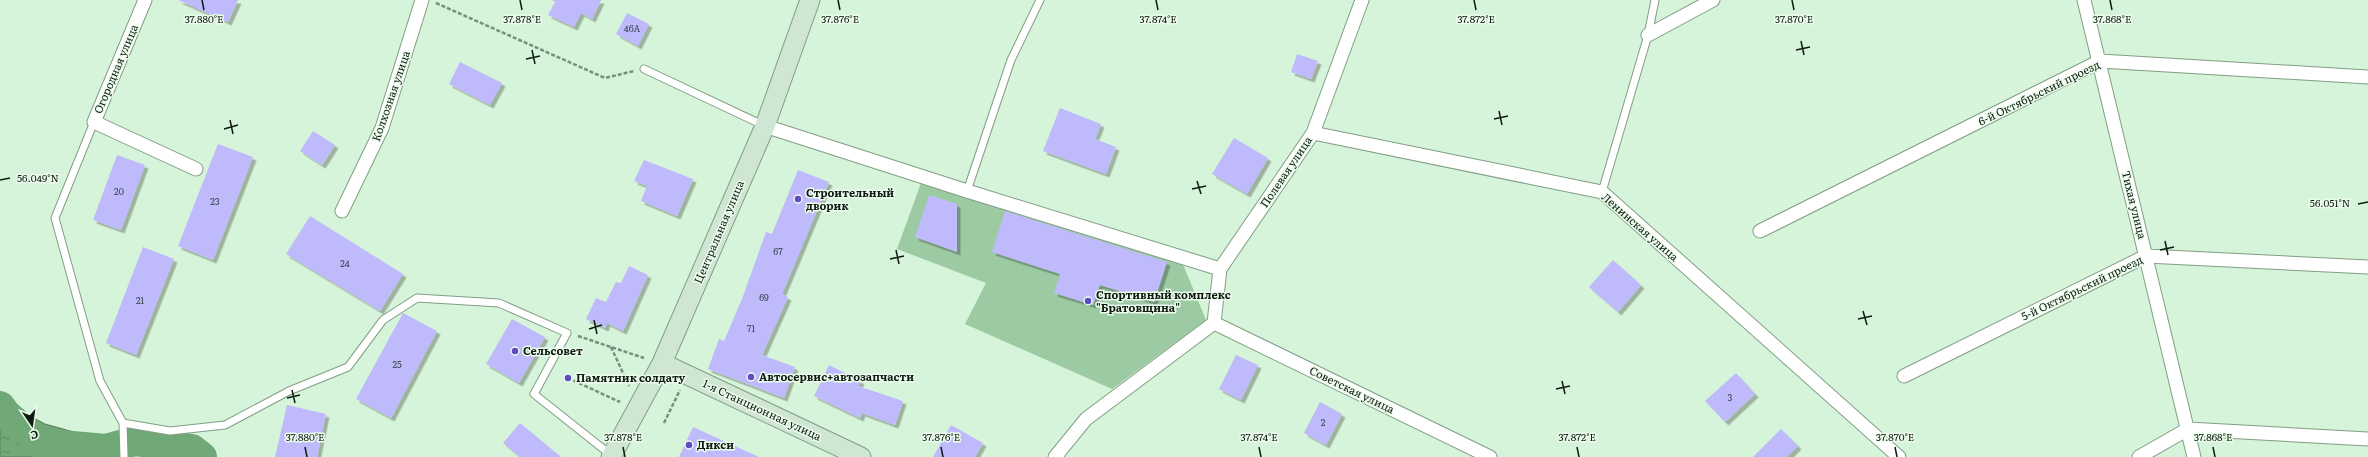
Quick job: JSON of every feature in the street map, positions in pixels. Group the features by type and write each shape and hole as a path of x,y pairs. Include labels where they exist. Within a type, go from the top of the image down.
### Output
{"main road":[{"name":"Центральная улица","path":"611,456 662,363 765,126 810,0"},
{"name":"1-я Станционная улица","path":"662,363 861,457"}],"street":[{"name":"Огородная улица","path":"145,0 94,122 196,168"},
{"name":"Колхозная улица","path":"342,211 382,128 422,0"},
{"name":"Полевая улица","path":"1220,269 1313,134 1362,0"},
{"path":"1648,35 1713,0"},
{"name":"Тихая улица","path":"2084,0 2100,61 2194,457"},
{"name":"6-й Октябрьский проезд","path":"1760,231 2100,61 2368,77"},
{"path":"765,126 966,194 1220,269 1214,323 1086,418 1055,457"},
{"name":"Ленинская улица","path":"1313,134 1602,192 1899,457"},
{"name":"5-й Октябрьский проезд","path":"1904,376 2146,256 2368,267"},
{"name":"Советская улица","path":"1214,323 1490,457"},
{"path":"2139,457 2188,429 2368,439"}],"lane":[{"path":"966,194 1011,60 1040,0"},
{"path":"1602,192 1648,35 1655,0"},
{"path":"644,69 765,126"},
{"path":"94,122 55,218 100,381 123,423 124,457"},
{"path":"123,423 170,432 225,425 289,391 348,367 383,320 417,298 499,304 568,333 534,394 611,456"}],"path":[{"path":"430,0 605,78 644,69"},
{"path":"568,333 644,358"},
{"path":"611,347 629,386"},
{"path":"664,423 686,375"},
{"path":"568,378 620,402"}],"shaded area":[{"name":"Спортивный комплекс \"Братовщина\"","path":"921,183 1182,262 1206,320 1112,389 965,324 986,283 897,249"}],"water":[{"path":"0,394 15,408 45,424 88,436 106,449 105,457 81,457 57,451 54,457 0,457"}],"building":[{"path":"178,0 238,0 228,22"},
{"path":"552,0 601,0 592,19 581,13 574,27 548,15 555,2"},
{"path":"627,13 649,24 638,46 616,34"},
{"path":"1297,54 1318,61 1311,79 1291,72"},
{"path":"460,62 502,83 490,105 449,84"},
{"path":"1060,108 1101,124 1095,139 1116,147 1106,174 1043,151"},
{"path":"313,131 335,145 322,165 300,151"},
{"path":"1234,138 1268,158 1247,194 1212,174"},
{"path":"218,144 253,157 213,260 178,246"},
{"path":"117,155 145,165 121,230 93,220"},
{"path":"644,160 693,179 677,216 641,201 647,186 634,181"},
{"path":"798,170 829,182 782,294 788,297 762,355 795,367 784,398 708,369 719,339 724,341 742,299 766,232 772,234"},
{"path":"929,195 957,204 957,252 915,237"},
{"path":"1005,211 1167,262 1154,302 1100,285 1093,305 1054,293 1060,274 992,252"},
{"path":"310,216 403,274 380,311 286,254"},
{"path":"143,247 174,259 136,355 106,343"},
{"path":"1613,260 1641,285 1618,312 1589,287"},
{"path":"629,266 648,275 623,331 607,323 605,328 586,319 596,298 606,302 616,282 621,283"},
{"path":"403,313 437,331 391,418 356,399"},
{"name":"Сельсовет","path":"512,319 545,337 519,383 486,364"},
{"path":"1236,355 1258,365 1241,400 1219,389"},
{"path":"829,365 861,381 858,386 903,401 895,425 862,413 860,418 814,396"},
{"path":"1736,373 1755,394 1725,422 1705,401"},
{"path":"1320,402 1342,414 1326,445 1304,433"},
{"path":"287,405 326,414 317,457 275,457"},
{"path":"520,423 561,457 520,457 503,443"},
{"path":"951,425 983,443 975,457 933,457"},
{"path":"693,427 759,457 679,457"},
{"path":"1781,429 1798,446 1787,457 1753,457"}],"waterway":[{"path":"0,406 6,414 39,443 106,449 135,441 192,449 202,457"}],"place":[{"name":"Строительный дворик","path":"798,199"},
{"name":"Спортивный комплекс \"Братовщина\"","path":"1088,301"},
{"name":"Сельсовет","path":"515,351"},
{"name":"Автосервис+автозапчасти","path":"751,377"},
{"name":"Памятник солдату","path":"568,378"},
{"name":"Дикси","path":"689,445"}]}
